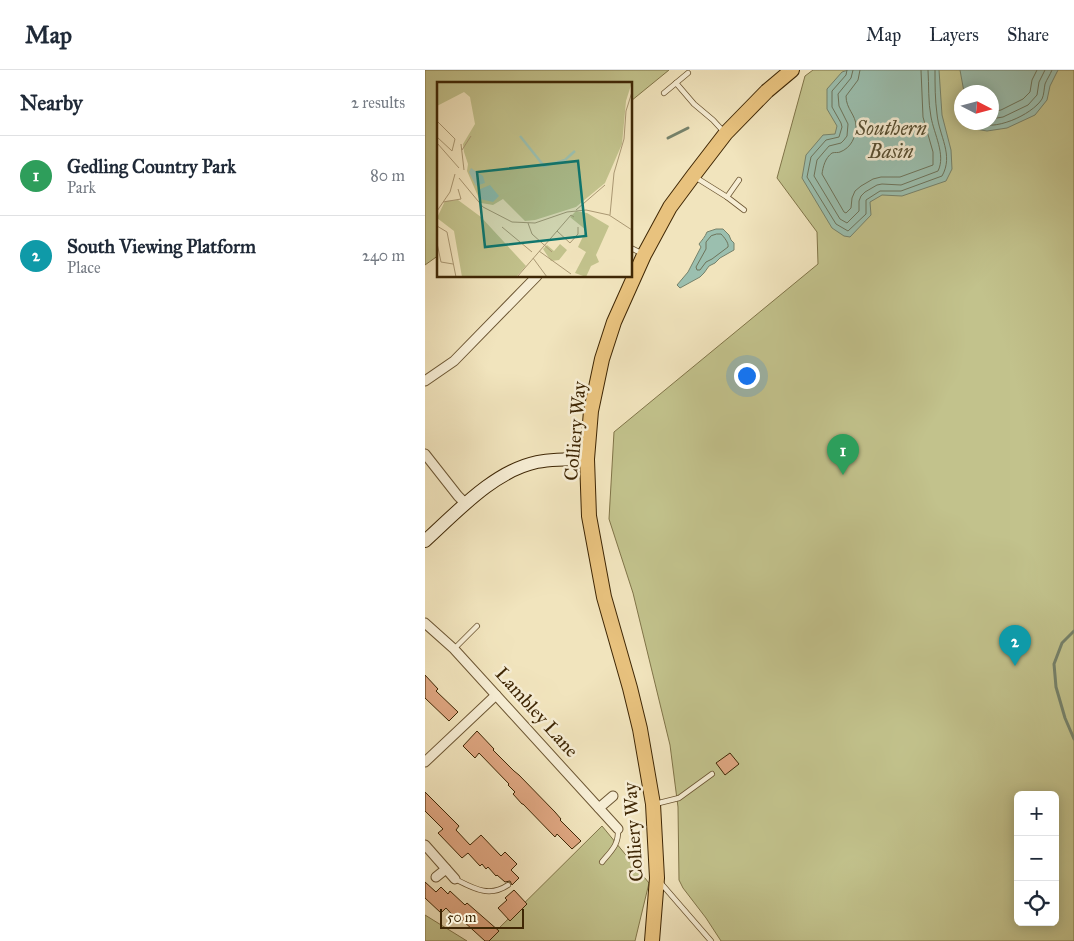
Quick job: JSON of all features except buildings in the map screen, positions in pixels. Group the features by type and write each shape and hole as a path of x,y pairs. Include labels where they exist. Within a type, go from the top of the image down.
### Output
{"main road":[{"name":"Colliery Way","path":"652,941 657,878 653,804 640,729 603,588 589,516 587,459 591,411 601,359 613,322 644,255 671,207 726,133 767,91 792,70"}],"street":[{"path":"425,381 454,361 535,278"},
{"path":"425,454 466,504"},
{"path":"425,541 466,504 495,481 513,471 537,462 587,459"},
{"name":"Lambley Lane","path":"425,623 454,649 618,829"},
{"path":"425,762 496,696"},
{"path":"599,808 613,796"},
{"path":"425,845 455,879"},
{"path":"436,877 446,868"}],"lane":[{"path":"664,92 688,73"},
{"path":"676,83 693,104 726,133"},
{"path":"693,176 744,210"},
{"path":"727,197 739,180"},
{"path":"633,249 644,255"},
{"path":"454,649 477,626"},
{"path":"653,804 679,798 712,774"},
{"path":"602,862 615,846 618,829"},
{"path":"657,878 711,941"},
{"path":"455,879 488,892 500,890 507,885"}],"green space":[{"path":"425,70 669,70 633,99 633,82 437,82 437,256 425,265"},
{"path":"813,70 1074,70 1074,941 721,941 679,880 678,807 670,745 633,593 609,519 614,432 818,264 817,232 777,178 805,76"},
{"path":"602,826 649,883 635,941 486,941"},
{"path":"425,915 467,941 425,941"}],"water":[{"name":"Southern Basin","path":"848,70 939,70 942,115 951,150 952,169 946,181 902,196 882,195 870,202 871,215 850,237 844,236 832,228 802,178 806,155 823,135 835,134 837,126 827,109 827,89 842,72"},
{"path":"960,70 1058,70 1050,86 1047,100 1035,115 1007,128 999,129 999,85 963,85"},
{"path":"723,229 729,235 734,243 734,250 709,266 700,277 680,288 677,285 688,272 701,247 699,244 707,232"}],"waterway":[{"path":"668,138 688,128"},
{"path":"1074,631 1062,643 1054,664 1056,687 1065,718 1074,739"}],"place":[{"name":"Gedling Country Park","path":"843,475"},
{"name":"South Viewing Platform","path":"1015,666"}]}
